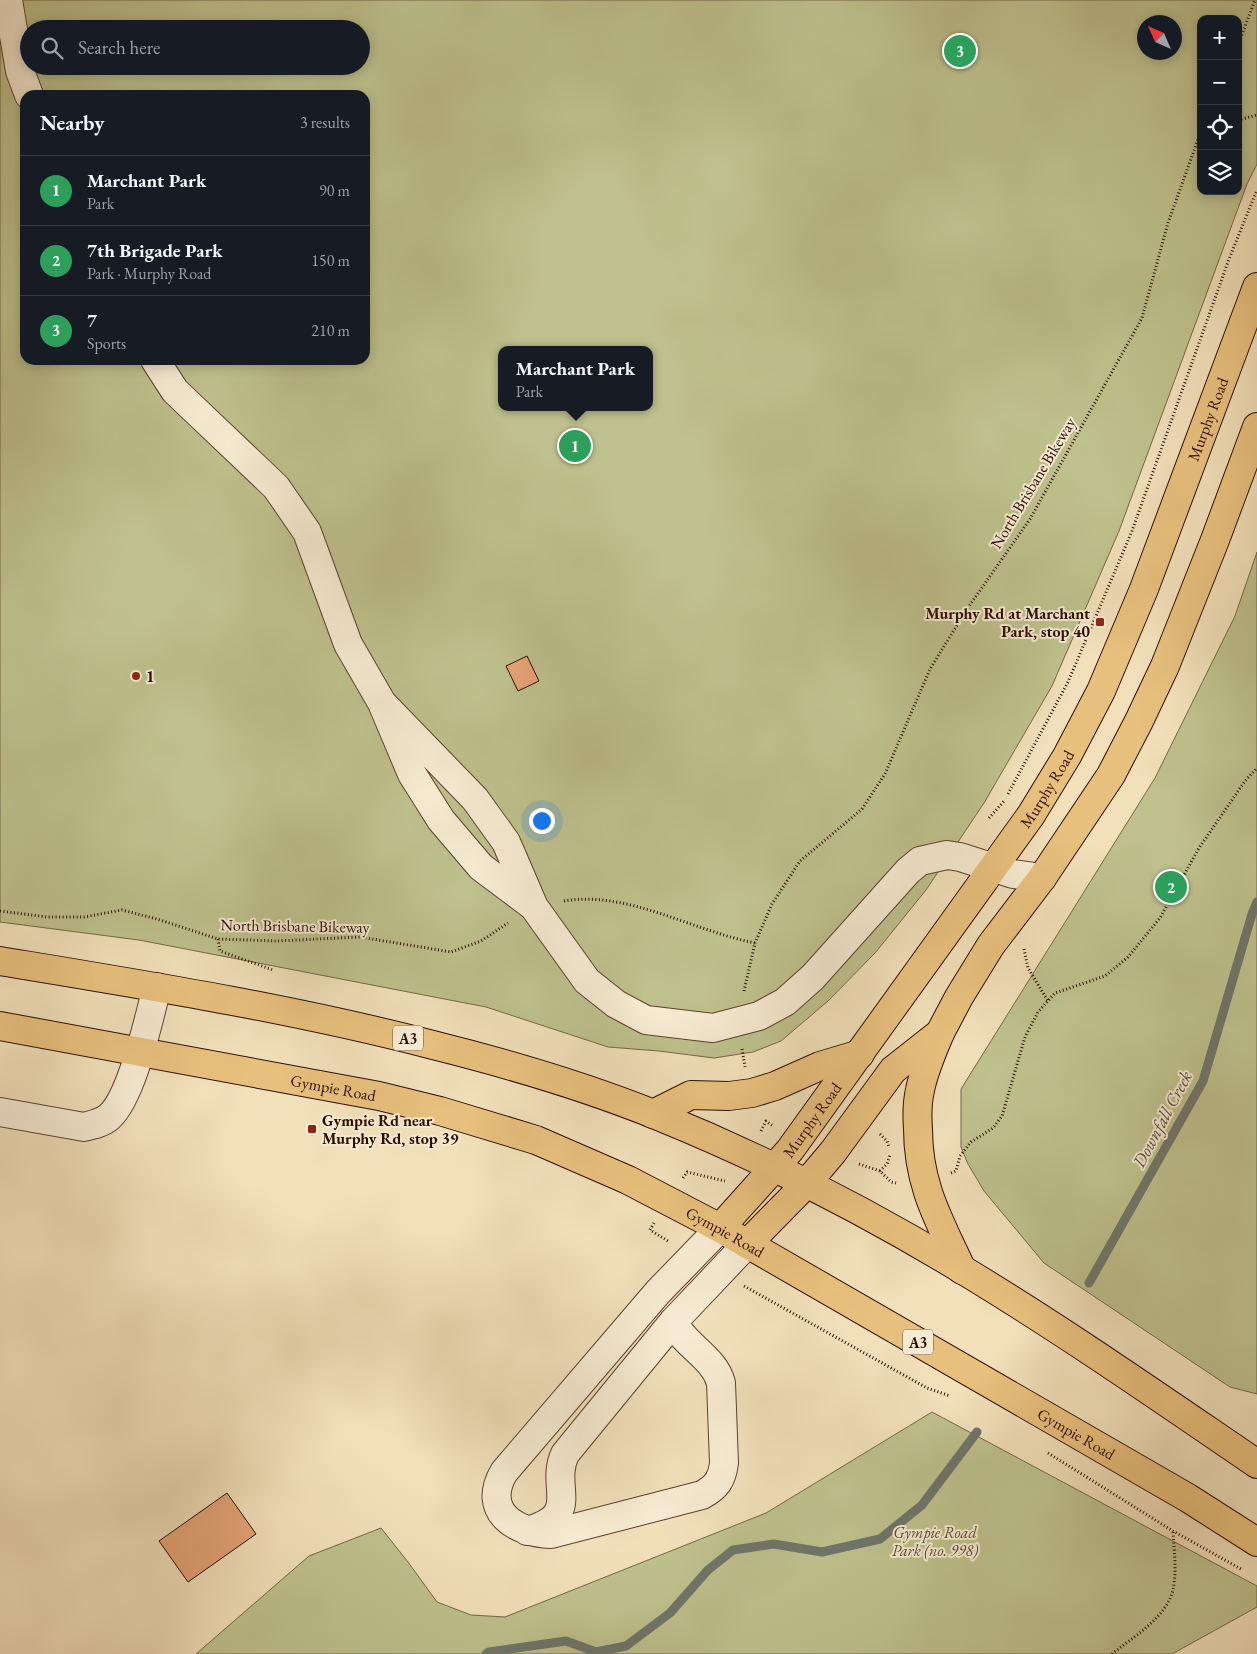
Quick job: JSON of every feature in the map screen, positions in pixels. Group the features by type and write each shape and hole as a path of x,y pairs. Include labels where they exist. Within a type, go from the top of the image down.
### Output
{"main road":[{"name":"Murphy Road","path":"720,1228 790,1150 994,868 1031,815 1062,765 1101,690 1144,589 1257,286"},
{"path":"962,1270 926,1192 918,1148 917,1110 919,1091 926,1066 940,1033 972,975 991,945 1042,878 1111,775 1139,721 1165,666 1257,427"},
{"name":"A3","path":"0,961 157,987 368,1028 532,1071 653,1114 806,1184 907,1237 1030,1312 1251,1454"},
{"name":"Gympie Road","path":"0,1026 379,1096 440,1111 536,1140 628,1180 720,1228 1188,1498 1257,1542"},
{"path":"748,1244 806,1184 833,1152 893,1070 940,1033"},
{"path":"653,1114 691,1095 729,1096 752,1093 775,1086 820,1066 860,1054"}],"street":[{"path":"8,0 20,71"},
{"path":"22,75 27,90"},
{"path":"158,365 175,391 276,487 307,532 348,644 382,703 412,774 441,820 481,867 534,907"},
{"path":"382,703 475,799 506,842 534,907 587,981 616,1004 646,1020 713,1028 759,1016 786,1002 813,977 908,871 920,862 947,855 960,857 1013,874 1042,878"},
{"path":"0,1112 84,1127 108,1118 116,1108 128,1085 140,1052 157,987"},
{"path":"673,1322 683,1338 712,1364 721,1382 724,1463 723,1475 718,1484 702,1495 562,1532 545,1534 527,1531 510,1522 499,1507 496,1490 504,1472 658,1292 720,1228"},
{"path":"527,1531 544,1525 559,1510 562,1503 559,1471 560,1462 565,1454 673,1322 748,1244"}],"path":[{"path":"1242,34 1255,0"},
{"path":"1242,119 1257,115"},
{"name":"North Brisbane Bikeway","path":"736,1023 755,943 772,904 800,861 862,809 885,774 930,669 967,609 1030,519 1142,318 1168,223 1197,142"},
{"path":"989,818 1006,798 1071,674 1132,531 1229,259 1257,190"},
{"path":"944,1175 956,1171 960,1156 971,1142 993,1128 1002,1116 1025,1037 1038,1012 1055,994 1106,976 1128,957 1160,918 1199,848 1257,768"},
{"name":"North Brisbane Bikeway","path":"0,911 47,917 84,917 122,910 157,919 218,940 276,941 360,937 451,952 480,940 534,907 576,899 628,904 732,938 755,943"},
{"path":"1017,912 1028,968 1048,1001"},
{"path":"218,940 220,951 273,970"},
{"path":"860,1116 881,1134 890,1147 890,1157 887,1164 880,1171"},
{"path":"760,1133 766,1121 780,1130"},
{"path":"853,1161 880,1171 891,1182 903,1183"},
{"path":"681,1182 687,1172 730,1182"},
{"path":"656,1221 650,1230 670,1242"},
{"path":"743,1285 927,1388 952,1396"},
{"path":"1042,1449 1173,1531 1241,1569"},
{"path":"1112,1654 1153,1620 1165,1606 1173,1590 1175,1558 1173,1531"}],"green space":[{"path":"0,0 1257,0 1257,164 1247,184 1119,531 1052,686 984,803 926,890 875,953 828,1001 781,1041 753,1052 714,1058 608,1047 486,1007 139,940 0,922"},
{"path":"1257,552 1257,1394 1230,1387 1044,1263 984,1191 968,1164 961,1147 961,1089 1155,778 1235,616"},
{"name":"Gympie Road Park (no. 998)","path":"932,1412 1257,1586 1257,1607 1172,1654 196,1654 309,1556 381,1528 437,1602 471,1615 505,1617 766,1513"}],"building":[{"path":"527,656 539,681 518,691 506,666"},
{"path":"227,1493 256,1534 188,1582 159,1541"}],"waterway":[{"name":"Downfall Creek","path":"1089,1283 1203,1081 1257,902"},
{"name":"Downfall Creek","path":"486,1654 566,1641 596,1652 626,1646 670,1613 708,1570 733,1550 774,1544 822,1552 880,1539 922,1505 977,1432"}],"place":[{"name":"7","path":"960,51"},
{"name":"Marchant Park","path":"575,446"},
{"name":"Murphy Rd at Marchant Park, stop 40","path":"1100,622"},
{"name":"1","path":"136,676"},
{"name":"7th Brigade Park","path":"1171,887"},
{"name":"Gympie Rd near Murphy Rd, stop 39","path":"312,1129"}]}
